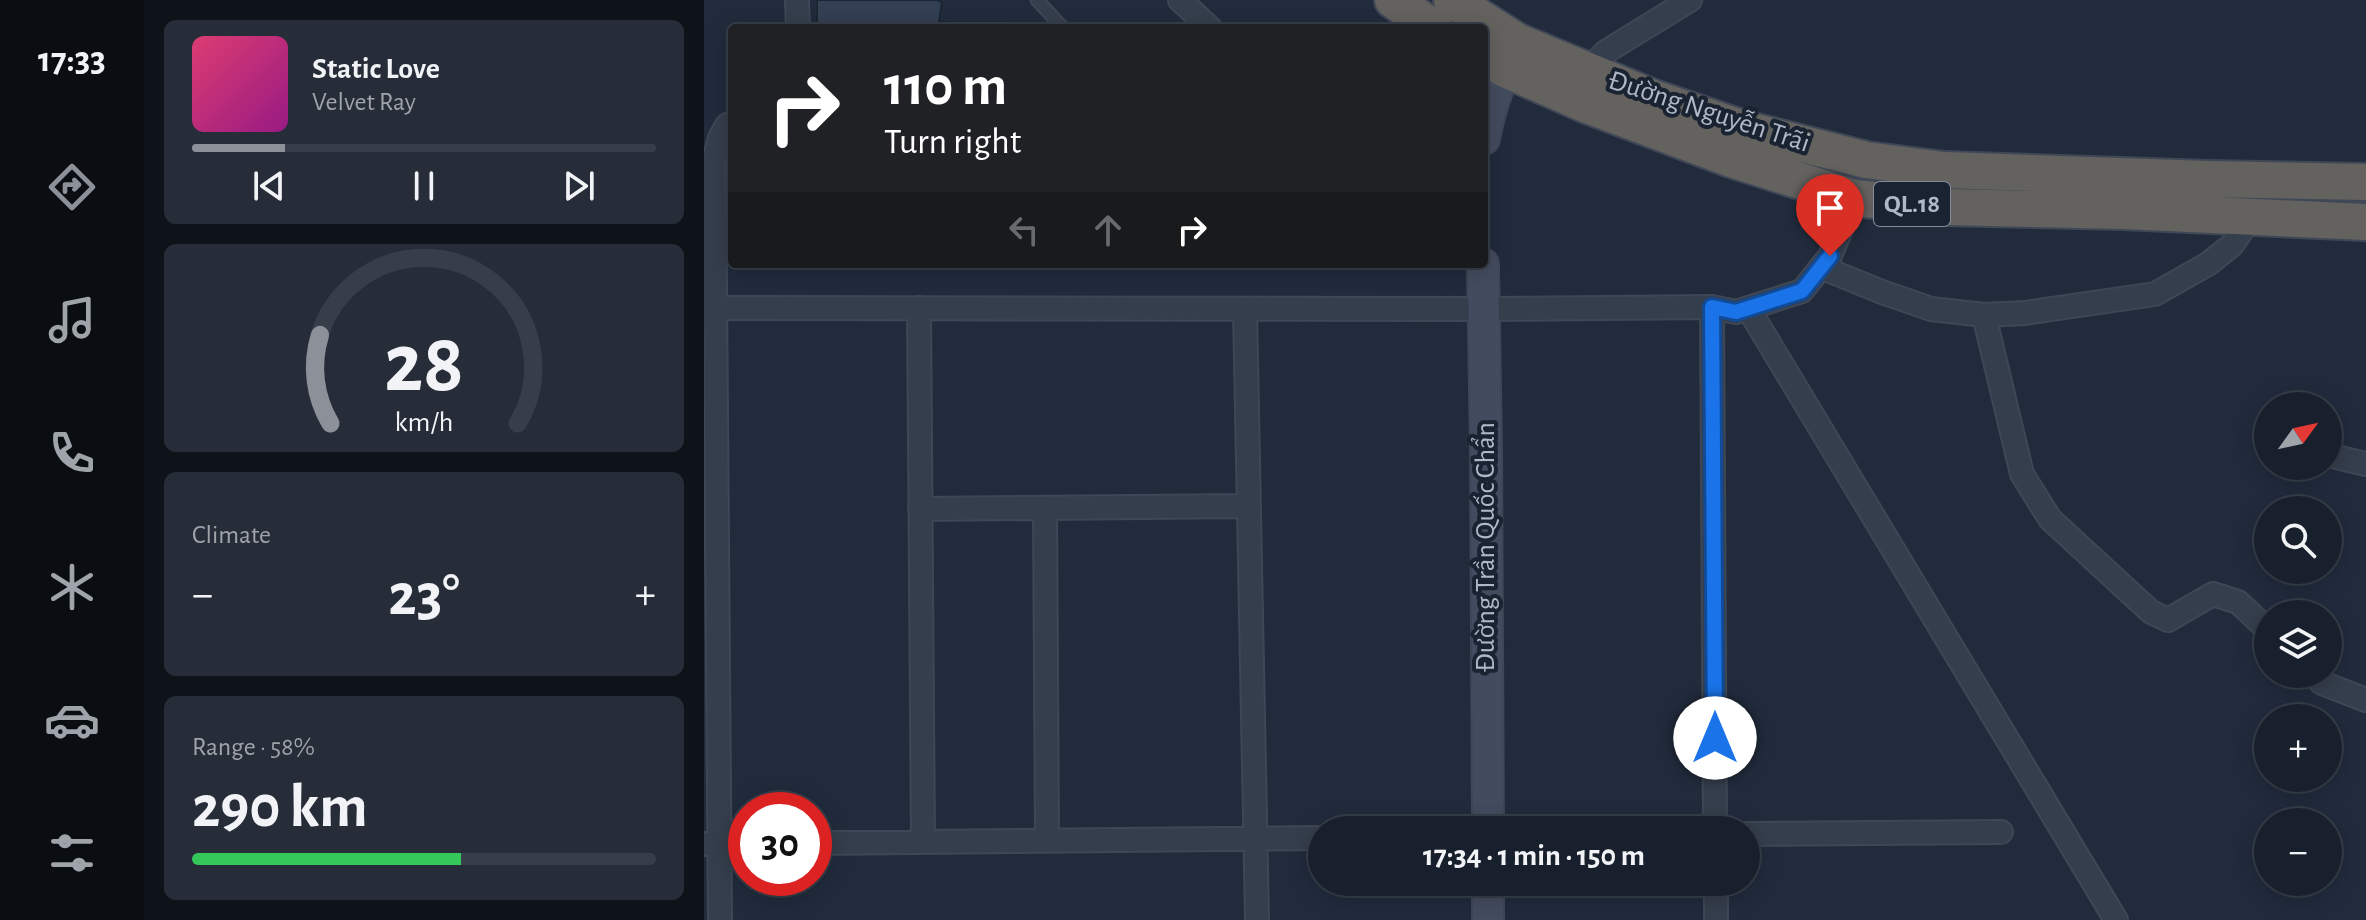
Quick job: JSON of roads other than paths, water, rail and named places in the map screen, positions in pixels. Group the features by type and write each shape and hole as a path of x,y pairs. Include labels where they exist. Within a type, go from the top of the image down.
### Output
{"highway":[{"path":"1393,0 1428,24"},
{"name":"Đường Nguyễn Trãi","path":"1452,0 1473,24"},
{"name":"Đường Nguyễn Trãi","path":"1488,40 1502,56 1587,105 1731,159 1854,198 1944,207 2366,222"},
{"name":"Đường Nguyễn Trãi","path":"1502,56 1586,71 1744,129 1866,160 1944,170 2366,182"}],"main road":[{"path":"1488,113 1502,56"},
{"name":"Đường Trần Quốc Chẩn","path":"1483,268 1488,816"},
{"path":"1488,896 1488,920"}],"street":[{"path":"797,0 798,24"},
{"path":"1180,0 1206,24"},
{"path":"1586,71 1607,51 1690,0"},
{"path":"720,920 712,844 709,308 714,161 720,138 728,125"},
{"path":"709,308 1712,307 1736,312 1802,291 1830,256 1854,198"},
{"path":"1823,268 1931,309 1984,315 2025,313 2155,294 2208,264 2232,245 2251,217"},
{"path":"1712,307 1715,816"},
{"path":"919,308 923,842"},
{"path":"1748,308 2116,920"},
{"path":"1245,309 1257,920"},
{"path":"1984,315 2022,474 2050,519 2151,612 2168,620 2213,594 2238,602 2254,617"},
{"path":"2342,458 2366,464"},
{"path":"920,509 1249,506"},
{"path":"1045,508 1047,841"},
{"path":"2335,688 2366,700"},
{"path":"1760,834 2001,832"},
{"path":"832,843 1308,838"},
{"path":"1716,896 1716,920"}],"lane":[{"path":"1037,0 1059,24"}]}
